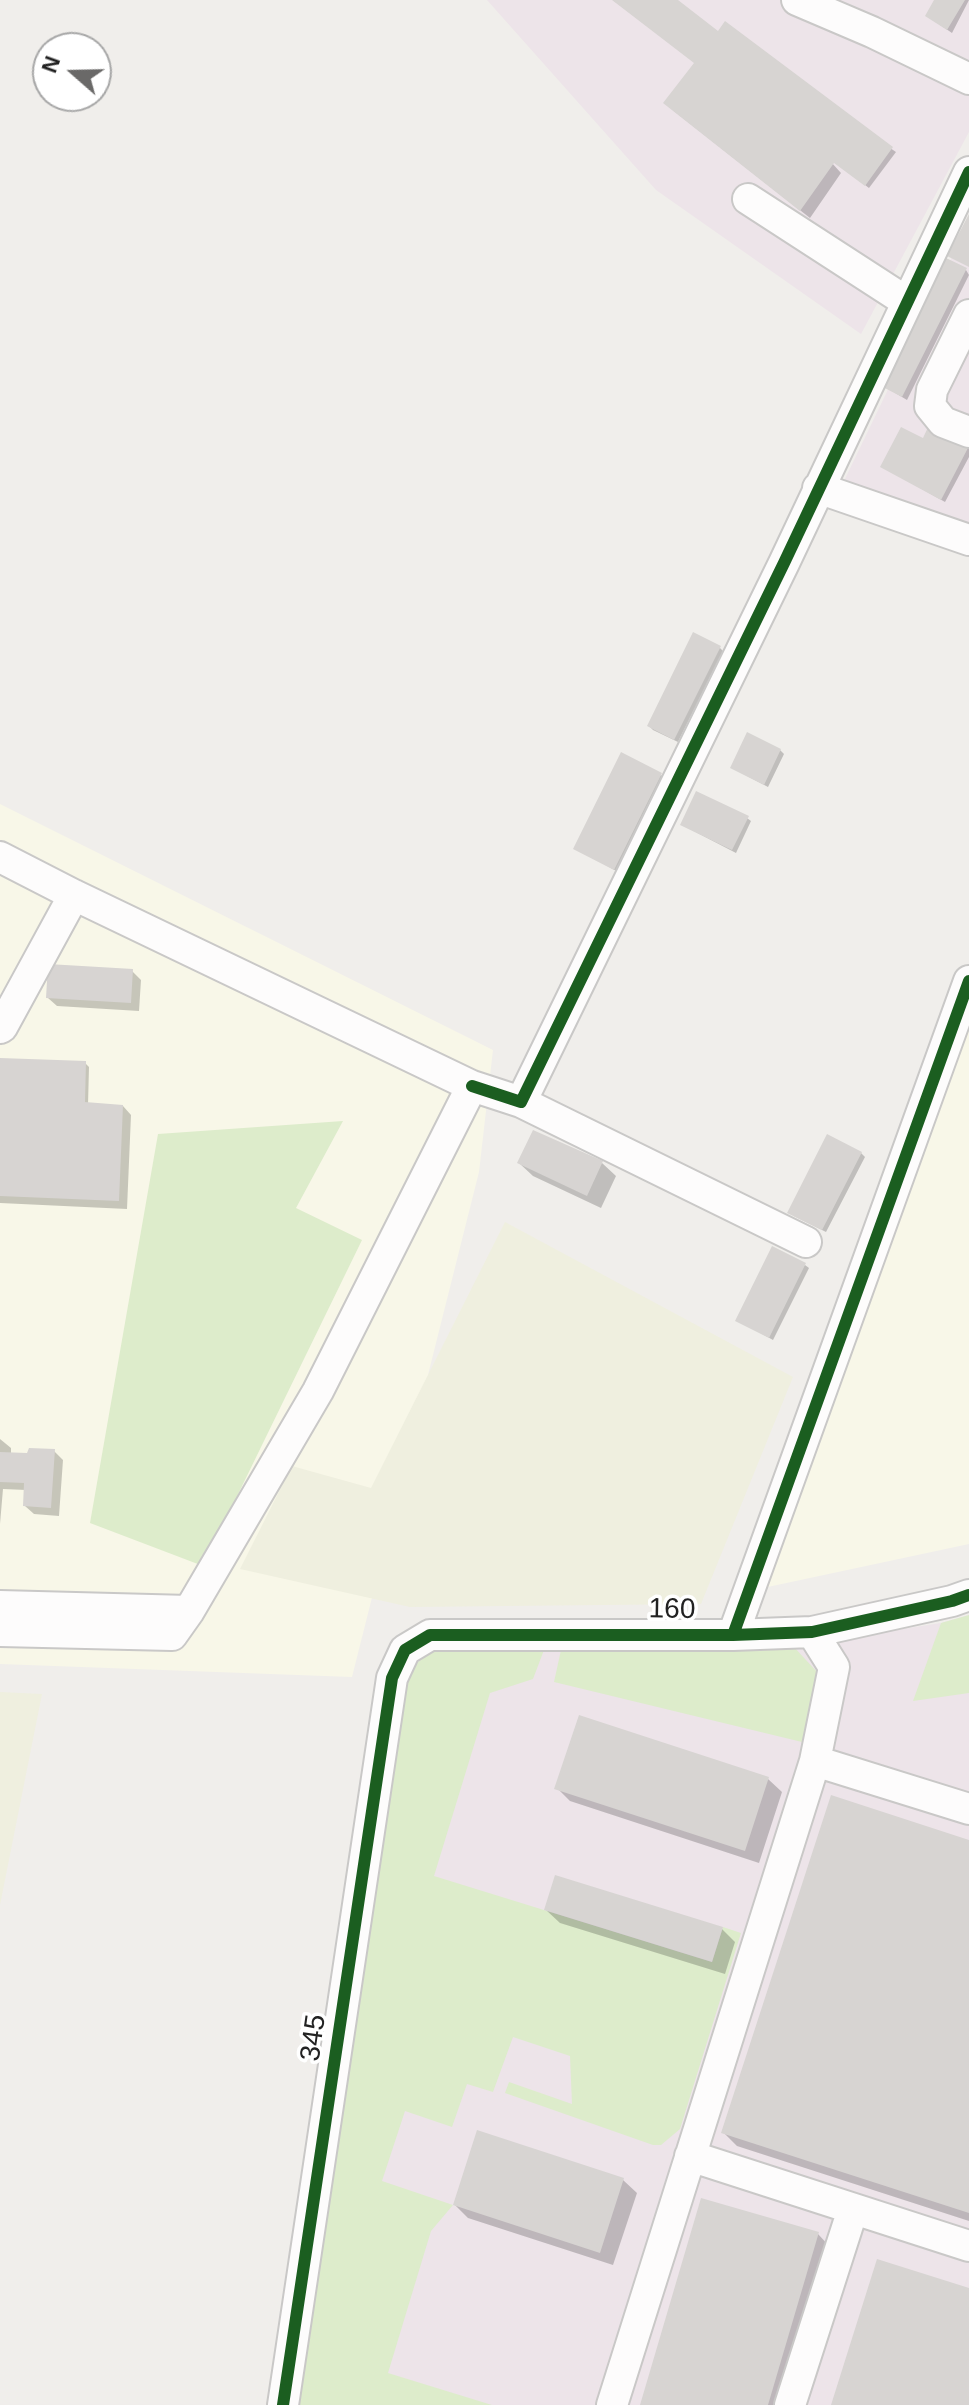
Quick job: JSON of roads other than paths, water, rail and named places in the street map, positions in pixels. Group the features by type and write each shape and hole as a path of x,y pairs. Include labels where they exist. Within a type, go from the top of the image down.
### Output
{"street":[{"path":"797,0 969,79"},
{"path":"521,1102 784,563 969,172"},
{"path":"748,199 907,302"},
{"path":"969,315 932,390 930,406 943,422 969,432"},
{"path":"818,488 969,540"},
{"path":"0,857 472,1086 521,1102 806,1242"},
{"path":"0,1028 74,895"},
{"path":"733,1635 969,981"},
{"path":"0,1631 172,1635 318,1391 472,1086"},
{"name":"160","path":"392,1678 405,1650 430,1635 812,1632 969,1595"},
{"path":"0,1606 189,1611"},
{"path":"612,2405 815,1761 834,1667 812,1632"},
{"name":"345","path":"283,2405 392,1678"},
{"path":"815,1761 969,1809"},
{"path":"690,2156 969,2246"},
{"path":"790,2405 853,2209"}]}
